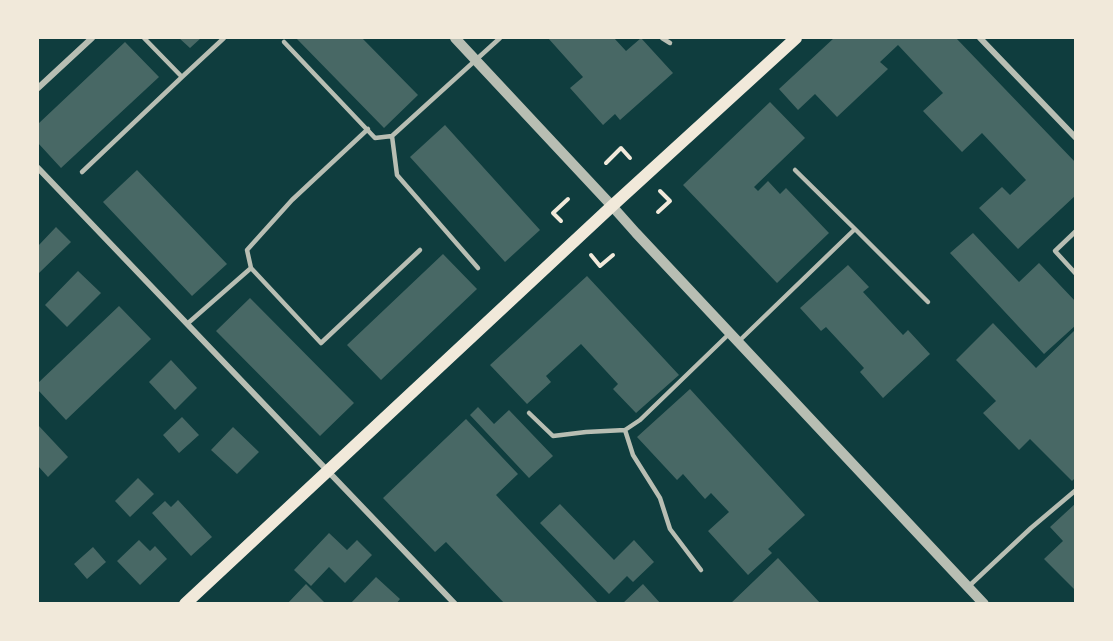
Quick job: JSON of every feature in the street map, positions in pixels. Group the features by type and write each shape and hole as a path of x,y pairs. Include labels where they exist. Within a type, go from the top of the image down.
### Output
{"main road":[{"path":"184,603 796,38"}],"street":[{"path":"38,88 92,38"},
{"path":"455,38 984,603"},
{"path":"980,38 1076,138"},
{"path":"38,168 455,603"}],"lane":[{"path":"144,38 182,77"},
{"path":"82,172 224,38"},
{"path":"284,42 375,138 392,136 500,38"},
{"path":"662,38 670,43"},
{"path":"368,129 292,200 247,250 251,268 321,344 420,250"},
{"path":"392,136 397,175 478,268"},
{"path":"795,170 928,302"},
{"path":"529,413 553,436 625,430 640,420 734,338 855,229"},
{"path":"1076,231 1055,251 1076,274"},
{"path":"187,324 251,268"},
{"path":"625,430 633,455 660,498 670,530 701,570"},
{"path":"968,586 1076,490"}],"path":[{"path":"606,163 621,148 630,158"},
{"path":"658,212 670,201 660,191"},
{"path":"561,222 553,213 568,199"},
{"path":"591,255 600,266 613,255"}],"building":[{"path":"179,38 201,38 190,48"},
{"path":"296,38 362,38 418,95 384,128"},
{"path":"548,38 614,38 626,51 641,38 673,73 620,120 615,114 603,125 570,88 583,77"},
{"path":"834,38 956,38 1076,163 1076,195 1018,249 979,208 1002,187 1010,195 1026,180 982,133 962,152 923,111 943,93 898,45 880,62 888,69 837,117 815,94 798,110 779,89"},
{"path":"125,42 159,77 61,168 38,143 38,124"},
{"path":"770,102 805,138 754,187 758,191 768,181 780,194 786,188 829,233 777,283 683,185"},
{"path":"445,125 540,230 505,262 410,157"},
{"path":"137,170 227,264 192,296 103,202"},
{"path":"56,227 71,242 38,274 38,246"},
{"path":"973,233 1019,282 1039,263 1076,302 1076,325 1044,354 950,253"},
{"path":"443,254 477,289 381,380 347,345"},
{"path":"848,265 869,287 863,292 903,335 908,330 930,354 883,398 860,372 864,368 826,327 821,331 800,308"},
{"path":"78,271 101,293 67,327 45,305"},
{"path":"587,276 679,375 636,413 613,389 618,384 581,344 546,376 551,382 527,404 490,365"},
{"path":"250,298 354,403 320,436 216,331"},
{"path":"119,306 151,339 66,420 38,390 38,383"},
{"path":"993,323 1036,368 1076,329 1076,477 1072,481 1030,439 1019,450 983,413 996,401 956,360"},
{"path":"171,360 197,388 175,410 149,382"},
{"path":"690,389 805,515 768,549 772,553 748,575 708,531 729,512 711,493 705,499 683,474 677,480 637,437"},
{"path":"478,407 494,424 509,410 553,456 529,478 470,415"},
{"path":"182,417 199,435 179,453 163,435"},
{"path":"466,419 518,474 496,495 599,604 505,604 446,542 435,552 383,498"},
{"path":"38,425 68,457 48,477 38,466"},
{"path":"233,427 259,452 237,474 211,450"},
{"path":"138,478 154,494 130,517 115,501"},
{"path":"178,500 212,537 191,556 152,513 165,501 171,507"},
{"path":"1076,503 1076,591 1044,559 1063,541 1050,527"},
{"path":"560,504 614,560 634,540 654,562 633,582 627,576 609,594 540,523"},
{"path":"329,533 347,550 357,540 372,555 345,583 329,567 311,586 294,570"},
{"path":"139,540 150,551 155,546 167,559 140,585 117,561"},
{"path":"93,547 106,562 87,579 74,564"},
{"path":"778,558 821,604 730,604"},
{"path":"376,577 400,599 396,604 350,604"},
{"path":"306,584 324,602 322,604 287,604"},
{"path":"643,584 661,604 622,604"}]}
